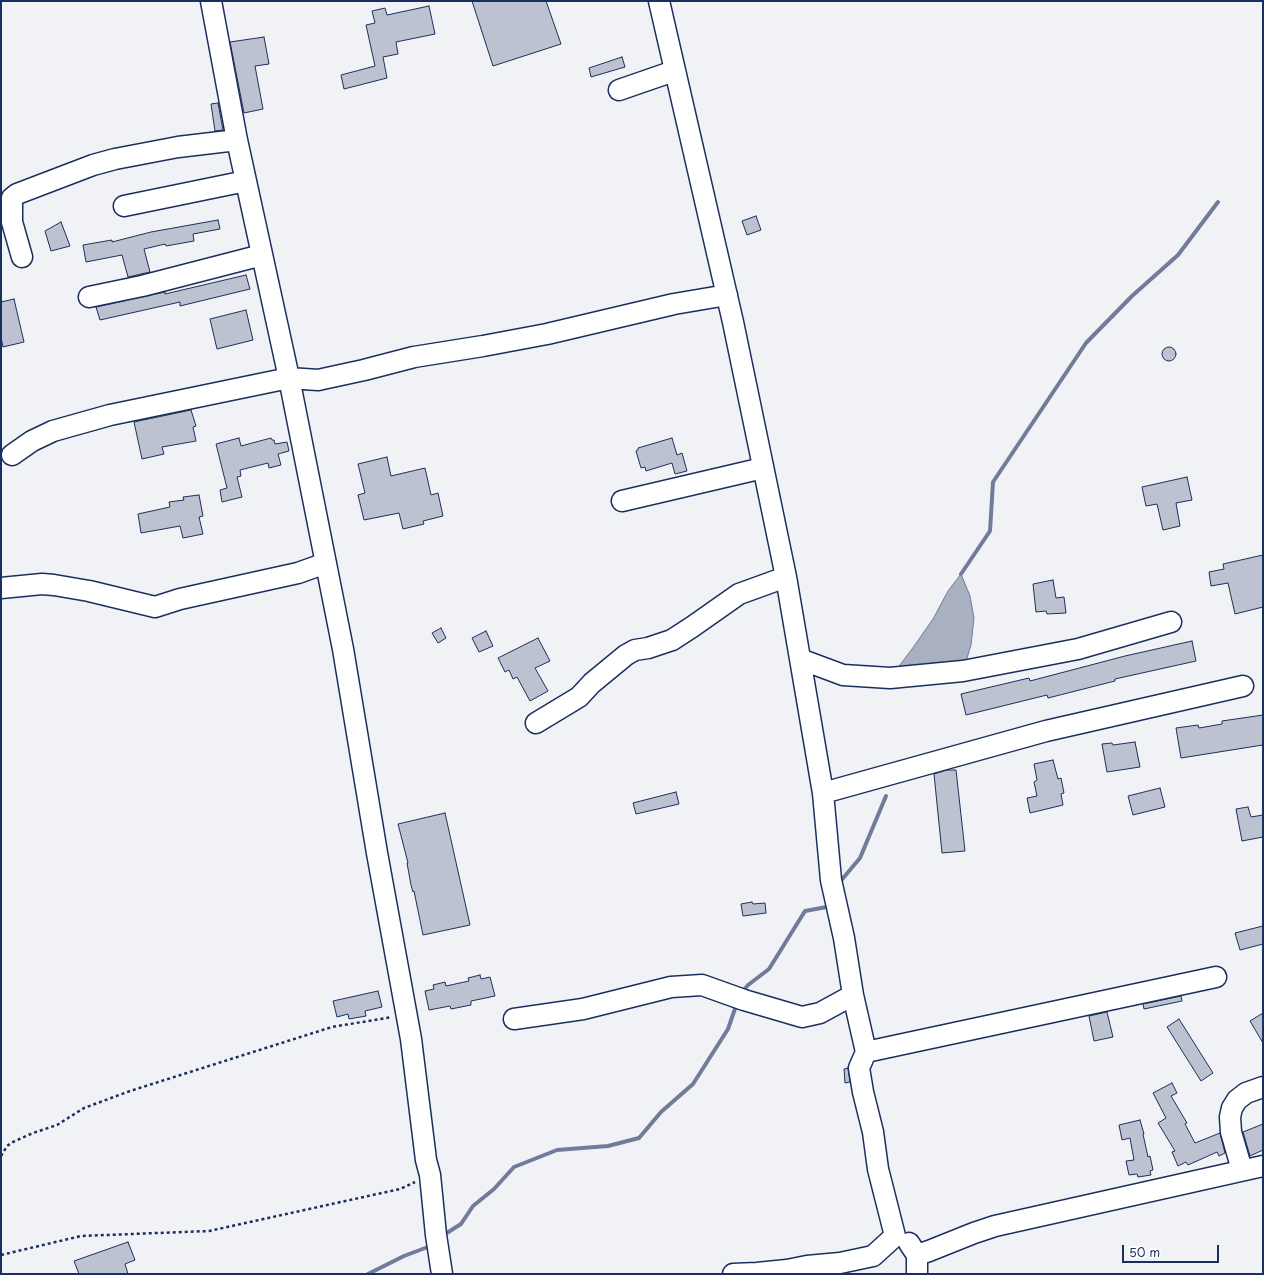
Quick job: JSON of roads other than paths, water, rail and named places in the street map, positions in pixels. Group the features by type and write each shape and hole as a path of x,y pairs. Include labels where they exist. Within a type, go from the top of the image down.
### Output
{"street":[{"path":"211,1 237,140 289,378 342,648 411,1039 442,1274"},
{"path":"659,1 727,295 786,577 823,793 831,880 844,938 853,995 866,1052 860,1068 863,1092 873,1132 878,1169 895,1236"},
{"path":"618,90 674,70"},
{"path":"22,257 12,222 12,198 17,194 87,167 115,159 178,147 237,140"},
{"path":"124,206 246,181"},
{"path":"89,297 142,286 262,255"},
{"path":"12,455 32,441 52,431 110,415 289,378 318,380 414,357 547,334 674,304 727,295"},
{"path":"622,501 763,468"},
{"path":"1,588 42,584 54,585 89,591 155,607 180,599 298,573 326,564"},
{"path":"536,722 579,697 592,683 626,655 635,650 648,648 672,640 739,594 786,577"},
{"path":"800,659 843,674 890,678 963,671 1078,649 1171,622"},
{"path":"823,793 1046,731 1244,686"},
{"path":"866,1052 1216,977"},
{"path":"514,1019 583,1009 671,987 702,985 744,1000 802,1017 820,1013 853,995"},
{"path":"1242,1170 1231,1132 1230,1117 1232,1108 1236,1100 1246,1093 1263,1087"},
{"path":"895,1236 906,1241 917,1264 929,1251 974,1232 995,1226 1263,1166"},
{"path":"863,1274 872,1256 895,1236"},
{"path":"733,1274 757,1273 840,1263 872,1256"}],"water":[{"path":"961,574 970,596 974,618 971,645 963,671 890,678 933,619 948,591"}],"waterway":[{"path":"961,574 990,531 993,482 1086,343 1132,296 1178,255 1218,202"},
{"path":"839,883 860,858 886,796"},
{"path":"743,991 748,985 769,969 805,911 832,906"},
{"path":"442,1236 461,1224 473,1206 494,1189 514,1167 557,1150 608,1146 639,1138 661,1112 693,1084 728,1029 737,1003"},
{"path":"368,1274 404,1256 433,1245"}]}
